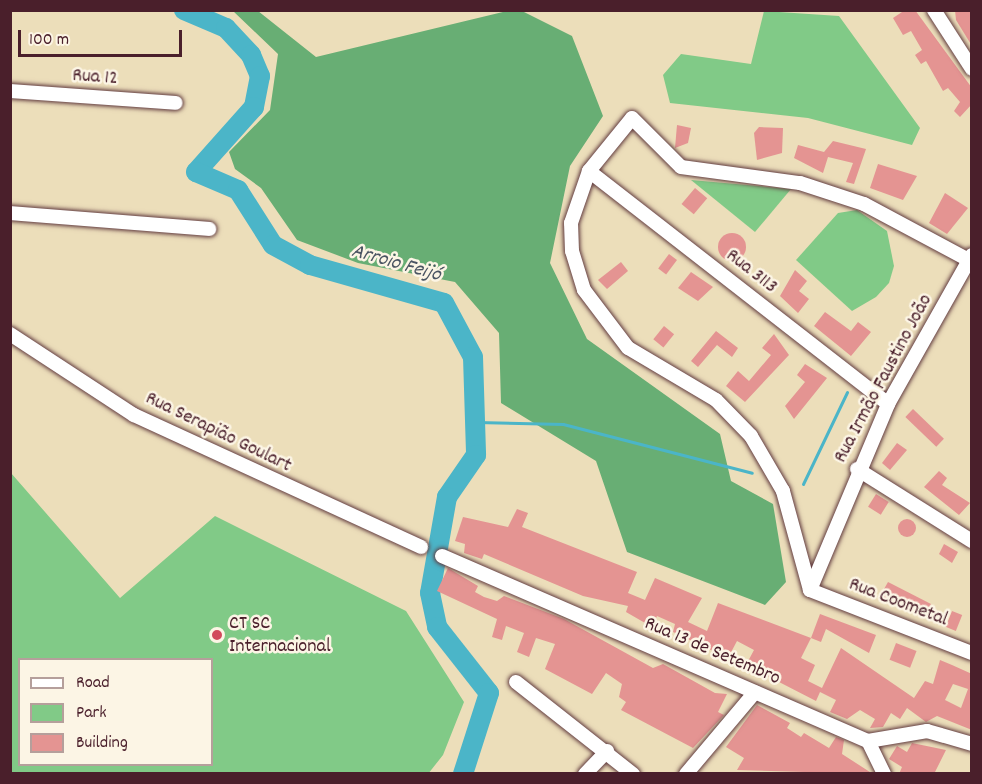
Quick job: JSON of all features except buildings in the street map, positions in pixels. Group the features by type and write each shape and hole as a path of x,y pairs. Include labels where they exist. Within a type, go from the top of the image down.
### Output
{"street":[{"path":"934,10 972,69"},
{"name":"Rua 12","path":"10,91 176,103"},
{"path":"810,590 783,491 751,436 716,400 628,348 584,290 572,251 571,223 590,171 632,118 681,167 800,183 864,204 970,258"},
{"name":"Rua 3113","path":"590,171 888,404"},
{"path":"10,213 208,229"},
{"name":"Rua Irmão Faustino João","path":"810,590 857,469 888,404 966,280 970,258"},
{"name":"Rua Serapião Goulart","path":"10,334 135,415 421,547"},
{"path":"857,469 972,542"},
{"name":"Rua 13 de Setembro","path":"442,556 868,741"},
{"name":"Rua Coometal","path":"810,590 972,653"},
{"path":"516,682 607,751 633,774"},
{"path":"686,774 755,692"},
{"path":"884,774 868,741 927,731 972,744"},
{"path":"585,774 607,751"}],"green space":[{"path":"233,11 258,11 316,57 507,11 522,11 572,36 603,116 570,166 550,263 587,339 720,434 731,481 773,504 786,582 765,605 627,552 596,461 501,403 499,333 455,282 358,263 297,240 261,188 235,169 229,152 270,110 278,54"},
{"path":"764,11 839,16 920,128 912,145 808,118 670,103 663,75 681,54 751,64"},
{"path":"691,180 791,189 755,232"},
{"path":"857,210 887,231 894,266 889,283 876,297 852,311 796,260 838,213"},
{"name":"CT SC Internacional","path":"11,473 120,598 215,516 406,611 464,702 443,755 428,774 11,773"}],"waterway":[{"name":"Arroio Feijó","path":"184,10 226,28 251,55 260,76 254,107 196,172 238,190 273,245 310,265 444,303 473,357 476,455 447,497 430,593 437,627 489,693 463,774"},
{"path":"803,484 847,392"},
{"path":"476,422 563,424 752,473"}],"place":[{"name":"CT SC Internacional","path":"217,635"}]}
